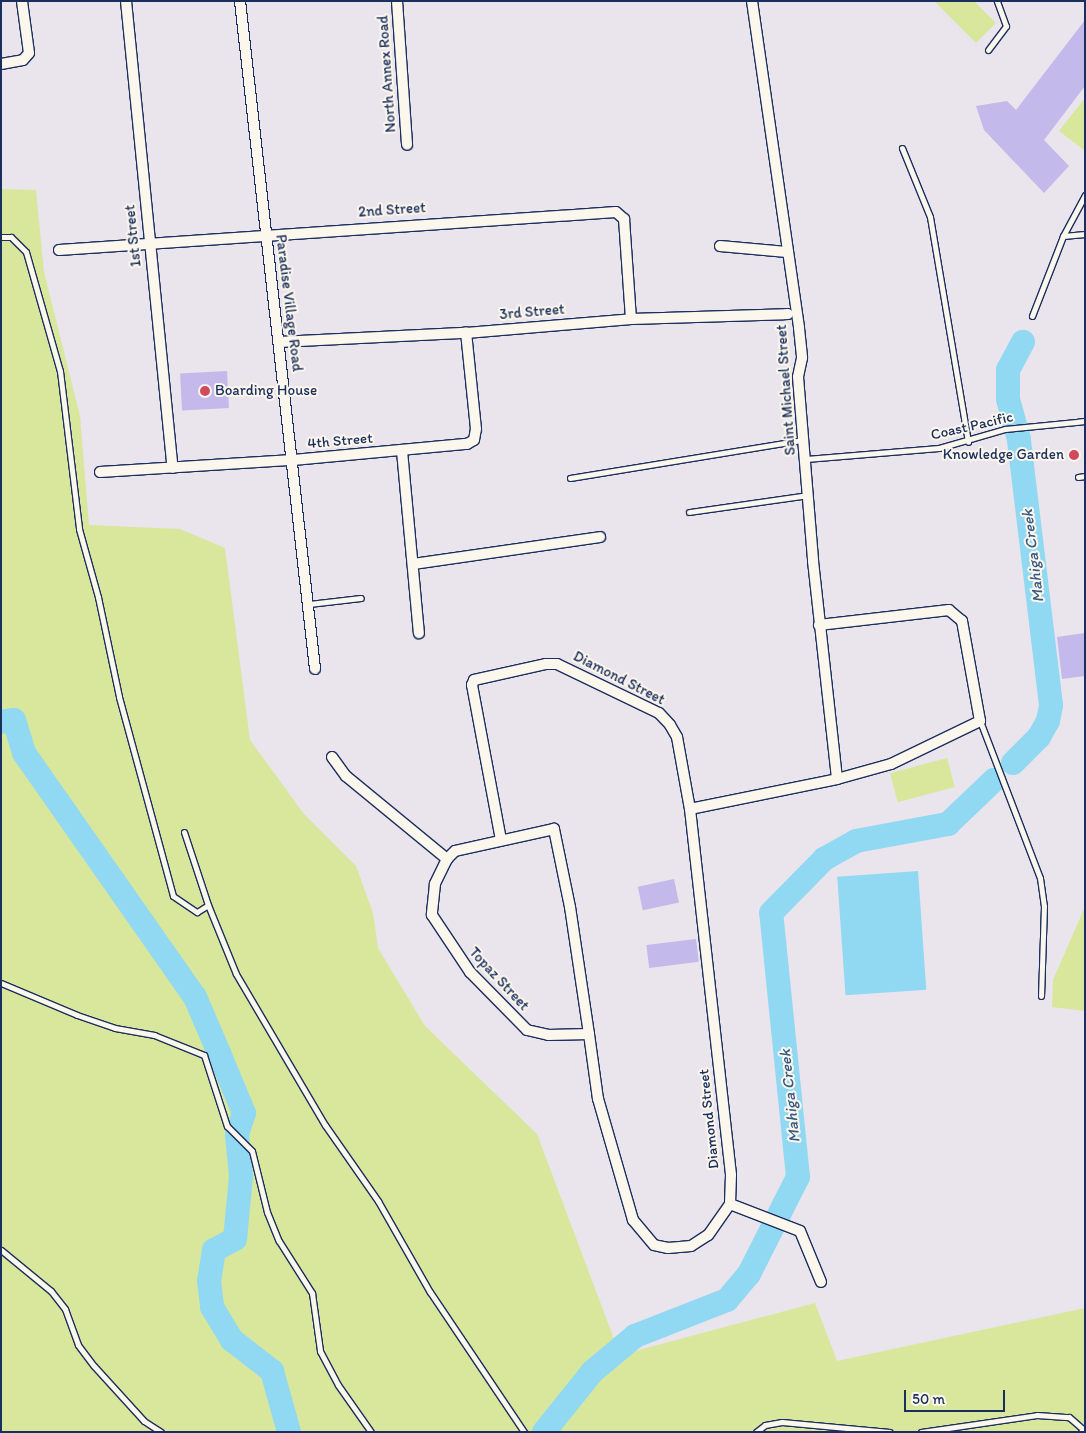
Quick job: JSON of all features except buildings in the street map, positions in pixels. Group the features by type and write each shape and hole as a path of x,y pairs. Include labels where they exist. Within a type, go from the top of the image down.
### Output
{"street":[{"path":"1,64 23,60 29,53 22,1"},
{"name":"1st Street","path":"126,1 148,244 173,468"},
{"name":"Paradise Village Road","path":"240,1 264,234 293,460 315,669"},
{"name":"North Annex Road","path":"397,1 407,145"},
{"name":"Saint Michael Street","path":"752,1 802,358 798,376 819,625 837,779"},
{"name":"2nd Street","path":"59,250 264,234 616,212 624,219 632,319"},
{"path":"720,246 787,252"},
{"name":"3rd Street","path":"279,342 466,333 632,319 788,314"},
{"name":"4th Street","path":"100,472 293,460 467,444 474,440 476,429 466,333"},
{"path":"402,450 420,633"},
{"path":"413,564 600,537"},
{"path":"690,809 837,779 891,764 980,721 962,621 949,610 819,625"},
{"name":"Diamond Street","path":"501,840 472,682 546,664 557,664 659,714 677,737 690,809 730,1165 730,1204"},
{"path":"332,757 346,776 447,859 464,848 551,828 556,831 598,1099 633,1220 641,1233 654,1245 668,1248 691,1246 708,1235 730,1204 790,1225 806,1239 821,1282"},
{"name":"Topaz Street","path":"447,859 434,884 432,914 470,972 527,1030 548,1035 589,1034"}],"lane":[{"path":"988,50 1006,26 997,1"},
{"path":"902,148 930,217 968,442"},
{"path":"1032,316 1063,236 1085,195"},
{"path":"1063,236 1085,234"},
{"path":"1,237 11,237 26,252 60,371 79,529 98,597 119,697 173,896 197,912 208,905"},
{"name":"Coast Pacific","path":"806,459 939,448 968,442 1005,429 1085,421"},
{"path":"570,478 804,440"},
{"path":"1078,477 1085,476"},
{"path":"690,512 808,495"},
{"path":"309,604 361,598"},
{"path":"980,721 1040,878 1044,906 1041,996"},
{"path":"184,832 208,905 236,974 325,1125 378,1201 430,1292 524,1432"},
{"path":"1,983 115,1028 154,1035 191,1046 204,1055 227,1126 252,1151 267,1212 279,1242 312,1293 320,1351 338,1386 370,1432"},
{"path":"1,1250 51,1291 65,1309 78,1345 94,1366 144,1420 160,1432"},
{"path":"921,1432 1037,1415 1070,1417 1083,1429 1082,1432"},
{"path":"756,1432 765,1425 782,1422 890,1432"}],"green space":[{"path":"934,1 974,1 996,23 976,43"},
{"path":"1085,98 1085,149 1084,150 1059,131"},
{"path":"1,189 36,190 44,272 80,416 89,525 180,529 225,548 250,740 304,814 356,866 373,913 378,948 425,1026 537,1134 620,1355 815,1303 837,1361 1085,1308 1085,1432 1,1432"},
{"path":"947,758 955,787 898,802 890,773"},
{"path":"1085,868 1085,1011 1052,1007 1053,980 1084,909"}],"water":[{"path":"918,871 926,990 845,995 837,877"}],"waterway":[{"name":"Mahiga Creek","path":"1013,763 1039,737 1048,721 1051,705 1019,439 1008,399 1008,370 1023,342"},
{"path":"1,722 14,720 24,753 195,997 244,1113 237,1135 241,1176 235,1239 214,1250 209,1281 212,1307 232,1340 272,1371 289,1432"},
{"name":"Mahiga Creek","path":"544,1432 592,1372 635,1336 727,1300 749,1274 798,1177 771,913 824,859 856,841 948,824 994,780"}],"place":[{"name":"Boarding House","path":"205,391"},
{"name":"Knowledge Garden","path":"1074,455"}]}
